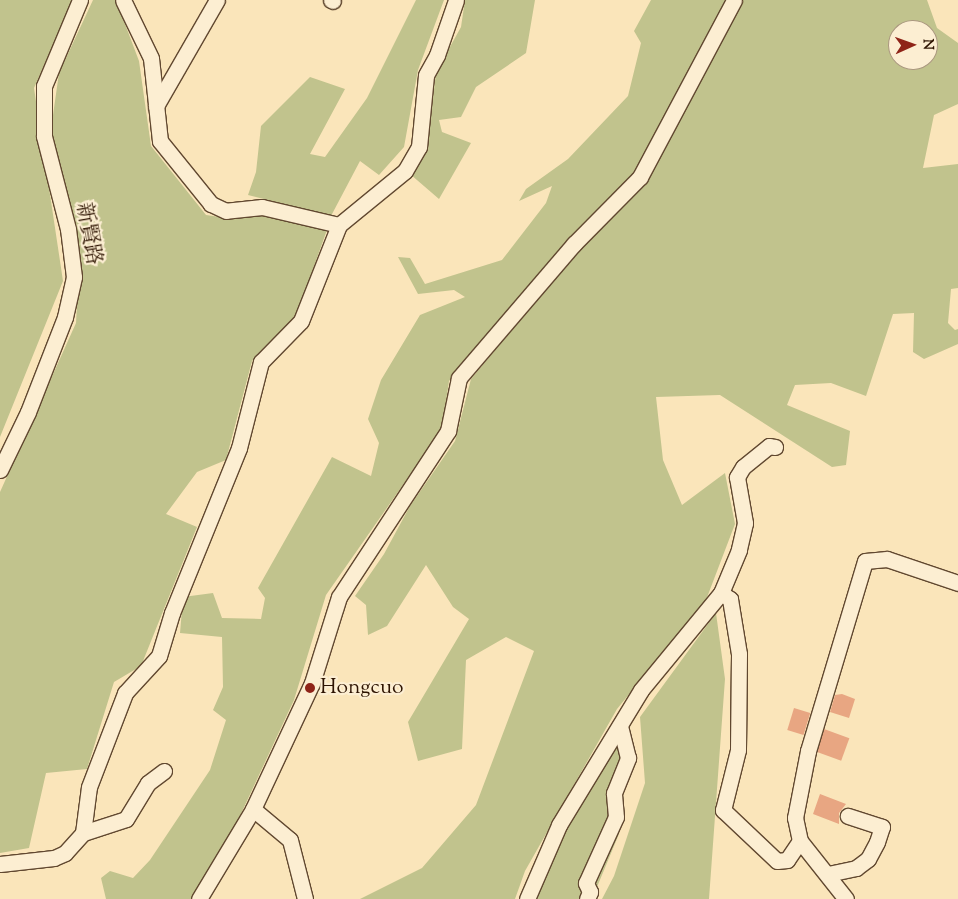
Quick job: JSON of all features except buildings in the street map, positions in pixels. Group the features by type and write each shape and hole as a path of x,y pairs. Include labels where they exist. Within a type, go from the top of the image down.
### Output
{"street":[{"name":"新賢路","path":"0,470 28,412 65,317 74,278 68,229 44,136 44,86 80,0"},
{"path":"123,0 151,58 160,141 211,204 226,211 262,207 339,224"},
{"path":"156,106 217,0"},
{"path":"83,833 89,787 125,693 159,656 172,613 240,448 261,362 301,321 339,224 405,171 419,147 426,75 437,56 456,0"},
{"path":"199,899 253,808 312,683 339,597 448,431 459,378 574,244 640,177 734,0"},
{"path":"527,899 559,825 641,690 721,593 739,550 745,523 737,477 744,467 769,446 775,447"},
{"path":"840,897 828,874 800,841 796,818 808,751 866,561 887,559 958,583"},
{"path":"721,593 730,599 739,654 738,750 723,810 777,861 787,860 800,841"},
{"path":"587,899 590,892 586,883 616,817 614,793 628,758 620,726"},
{"path":"0,864 54,858 65,853 83,833 126,819 148,783 164,771"},
{"path":"253,808 290,840 305,899"},
{"path":"828,874 856,868 868,859 878,842 882,827 848,816"}],"green space":[{"path":"0,0 73,0 34,88 63,281 0,437"},
{"path":"93,0 116,0 139,61 151,146 206,215 227,218 263,213 328,227 296,317 252,361 226,460 197,472 166,514 197,527 141,666 114,682 87,769 46,773 29,848 0,853 0,492 76,323 80,252 51,129 59,73"},
{"path":"416,0 444,0 418,70 404,147 379,175 360,161 331,216 248,195 256,172 261,126 310,77 345,89 310,154 325,157 367,98"},
{"path":"465,0 535,0 526,53 476,87 461,117 439,120 442,132 471,143 439,199 410,174 431,115 436,72 461,27"},
{"path":"651,0 728,0 634,175 516,300 449,381 442,429 326,595 294,700 225,848 191,899 106,899 101,878 110,871 133,878 150,860 210,770 226,720 213,710 223,687 222,637 180,633 183,597 213,593 222,618 261,619 265,598 258,588 332,457 371,476 379,443 368,419 381,380 420,315 465,297 454,290 418,294 398,257 410,258 425,284 502,260 546,203 552,186 519,201 526,189 568,159 628,96 641,43 634,31"},
{"path":"742,0 927,0 934,20 888,20 888,70 938,70 938,29 958,43 958,104 934,115 923,168 958,164 958,288 951,289 948,323 955,330 958,329 958,344 924,359 913,352 914,313 893,314 866,396 831,383 795,385 787,405 850,431 846,465 832,467 720,395 656,397 663,460 682,505 725,473 735,524 706,600 617,709 525,871 515,899 360,899 422,868 476,805 534,651 506,637 466,660 462,749 418,761 408,722 469,619 453,607 426,565 387,626 368,635 366,605 355,596 384,554 410,506 455,441 471,379 577,252 655,167"},
{"path":"716,613 725,679 709,899 602,899 614,876 645,783 640,717"},
{"path":"625,720 633,741 634,767 623,789 619,834 592,899 534,899 565,828"}],"place":[{"name":"Hongcuo","path":"310,688"}]}
